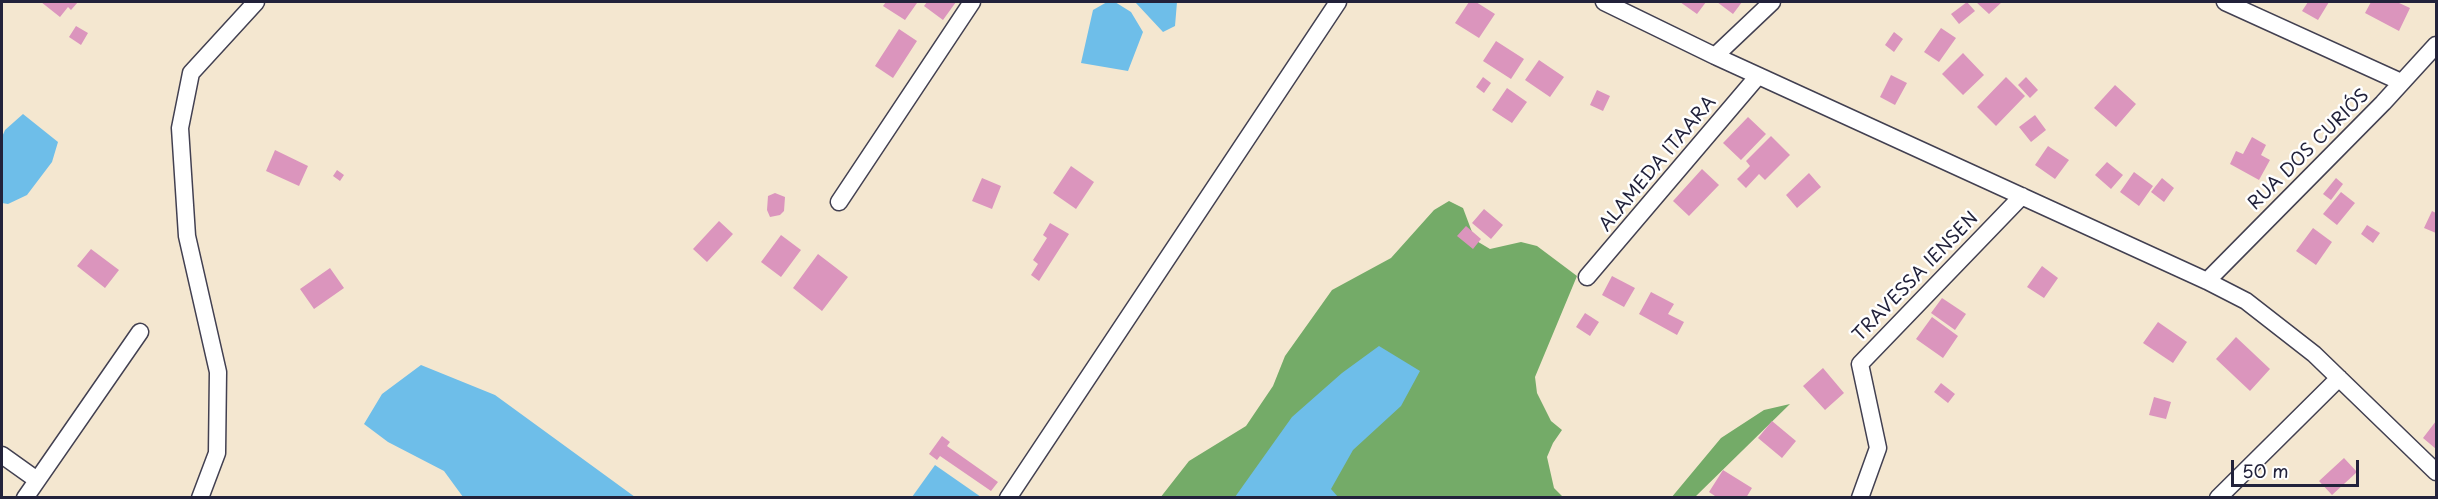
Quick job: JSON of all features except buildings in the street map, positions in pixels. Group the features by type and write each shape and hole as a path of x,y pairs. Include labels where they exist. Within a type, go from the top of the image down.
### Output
{"street":[{"path":"200,498 217,453 218,372 187,236 180,128 191,74 256,2"},
{"path":"839,202 972,2"},
{"path":"1008,498 1338,2"},
{"path":"1604,2 1715,56 2207,281 2246,301 2314,354 2436,472"},
{"path":"1715,56 1772,2"},
{"path":"2225,2 2401,82"},
{"name":"RUA DOS CURIÓS","path":"2207,281 2383,103 2436,45"},
{"name":"ALAMEDA ITAARA","path":"1587,277 1758,76"},
{"name":"TRAVESSA IENSEN","path":"1860,498 1878,448 1860,364 2022,196"},
{"path":"25,498 140,332"},
{"path":"2218,498 2339,378"},
{"path":"2,455 37,480"}],"green space":[{"path":"1449,201 1463,208 1475,240 1490,249 1521,242 1537,246 1577,276 1535,377 1537,393 1551,421 1562,430 1547,457 1554,488 1563,497 1160,498 1189,461 1246,426 1273,386 1285,356 1332,290 1391,258 1434,210"},
{"path":"1790,404 1695,497 1671,498 1721,438 1764,410"}],"water":[{"path":"1107,2 1115,2 1131,12 1143,32 1128,71 1081,63 1093,10"},
{"path":"1135,2 1177,2 1175,26 1163,32"},
{"path":"23,114 58,142 52,162 27,195 8,204 2,203 2,137 5,130"},
{"path":"1379,346 1420,371 1401,406 1353,450 1331,489 1338,497 1235,497 1292,417 1342,373"},
{"path":"421,365 495,395 635,497 463,497 444,471 388,442 364,424 382,394"},
{"path":"935,465 981,497 912,497"}]}
